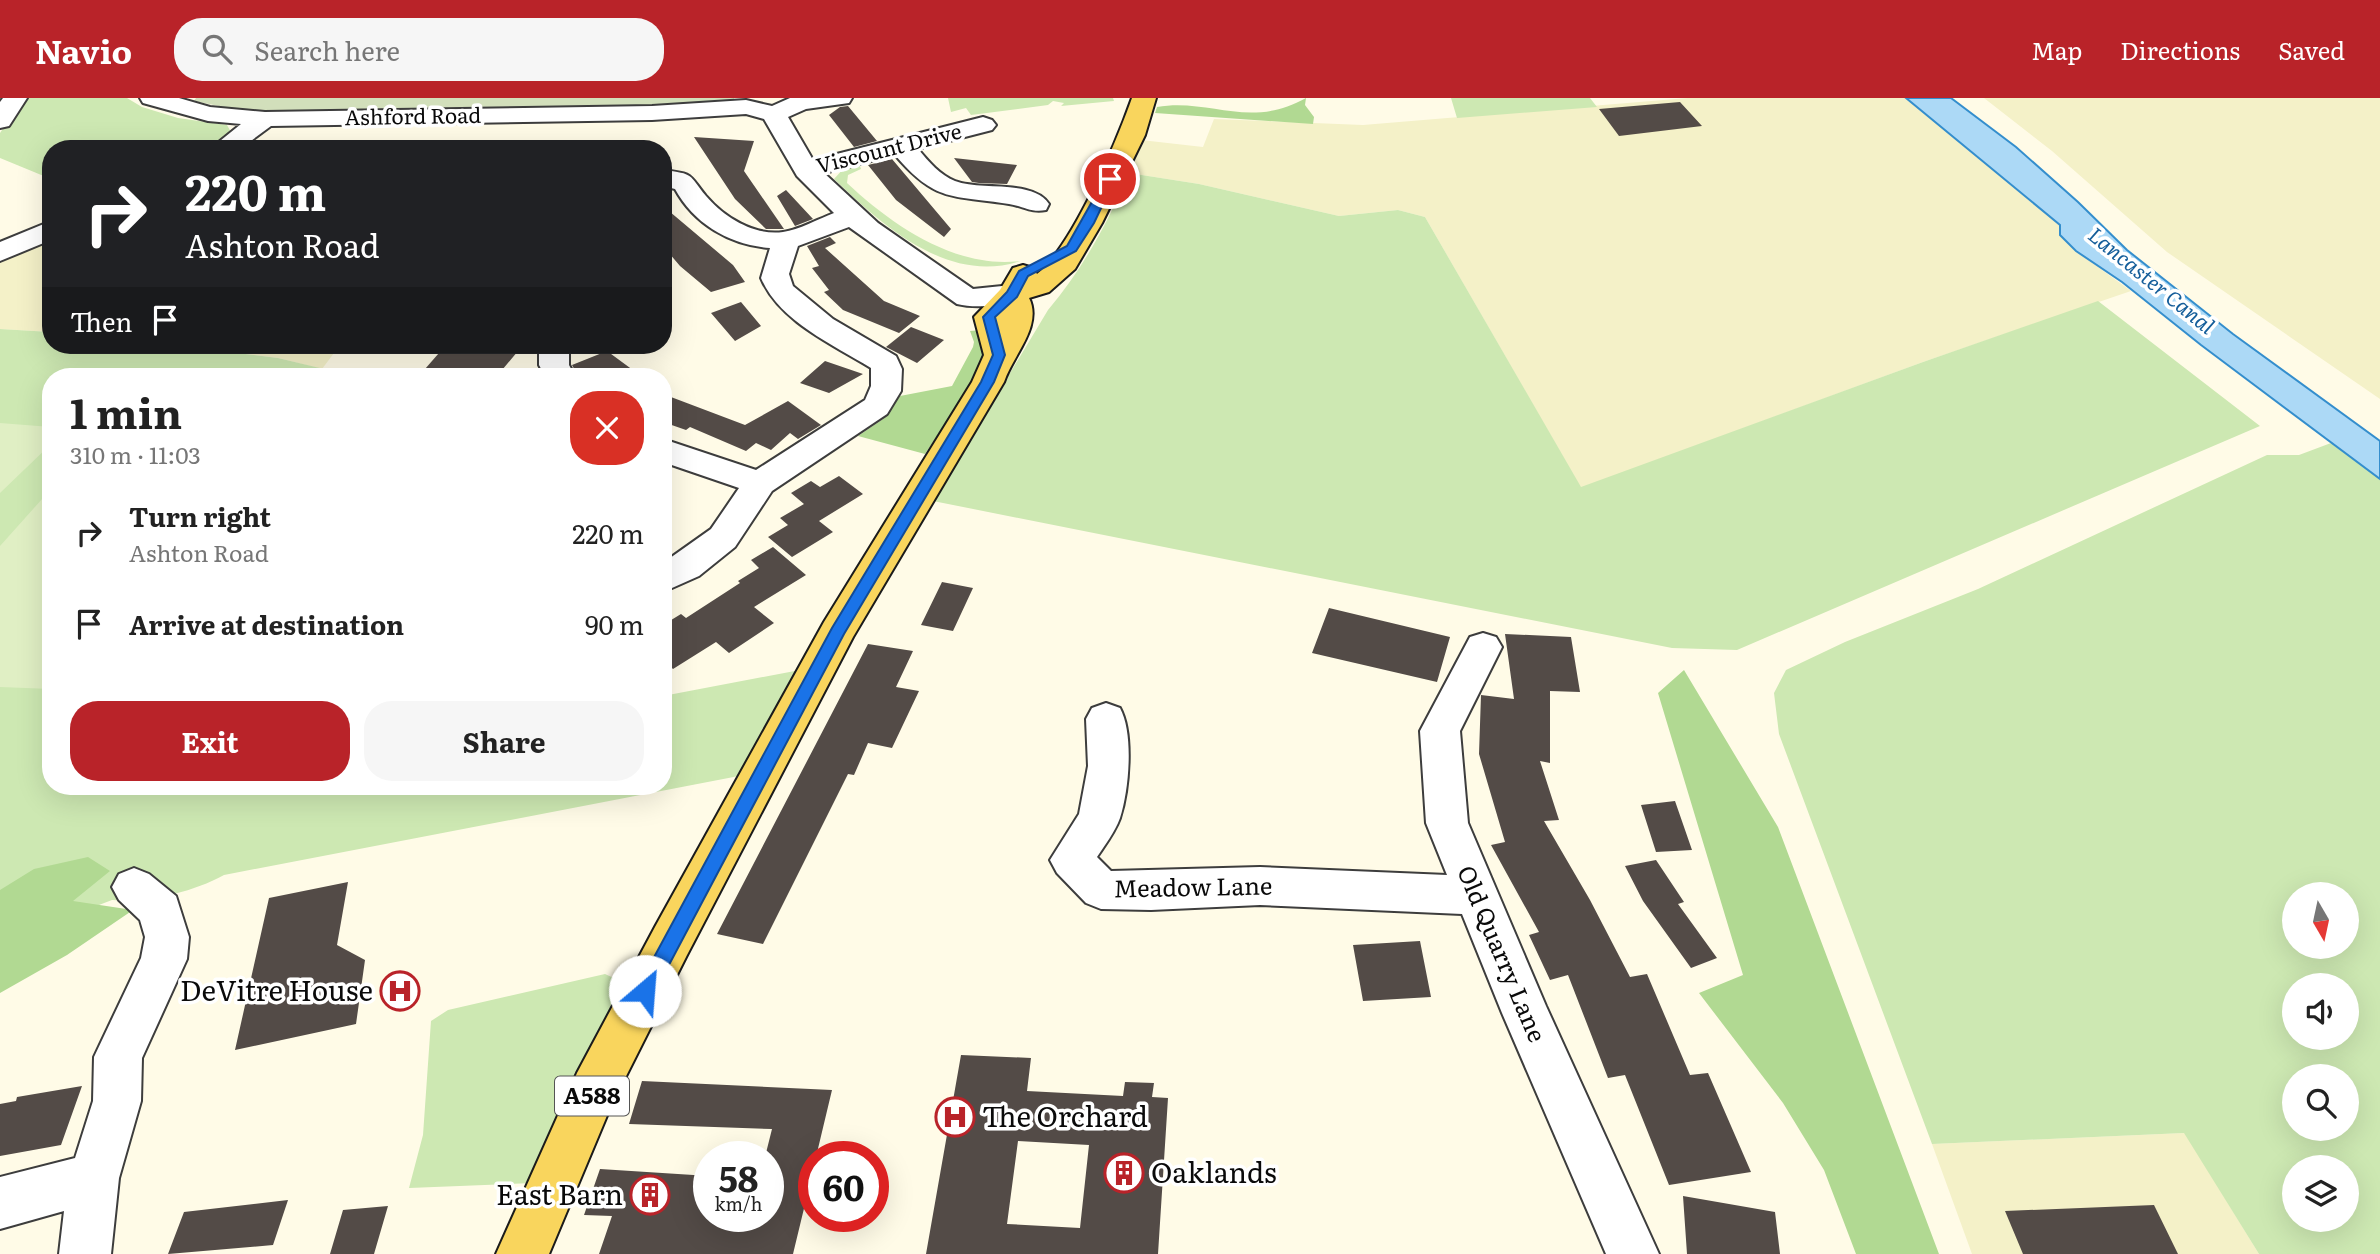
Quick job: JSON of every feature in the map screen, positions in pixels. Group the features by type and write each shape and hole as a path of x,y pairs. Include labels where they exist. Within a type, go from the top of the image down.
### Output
{"main road":[{"path":"1012,294 1049,281 1062,270 1132,135 1144,98"},
{"name":"A588","path":"522,1254 594,1090 671,941 838,632 988,382 999,355 1015,335 1019,305 1012,294"}],"street":[{"path":"0,121 15,98"},
{"name":"Ashford Road","path":"152,98 208,114 265,119 652,114 746,107 774,114"},
{"path":"840,98 801,102 774,114 806,170 852,216 920,264 933,277 967,298 1012,294"},
{"path":"236,140 265,119"},
{"name":"Viscount Drive","path":"806,170 974,124"},
{"path":"900,145 932,178 944,186 962,191 1024,197 1036,204"},
{"path":"672,179 686,184 694,199 712,217 733,231 758,239 786,241 852,216"},
{"path":"0,253 42,233"},
{"path":"672,574 686,567 723,538 760,483 876,407 888,384 885,363 795,306 779,291 775,276 786,241"},
{"path":"672,453 760,483"},
{"name":"Old Quarry Lane","path":"1483,647 1440,731 1447,823 1525,1013 1633,1254"},
{"name":"Meadow Lane","path":"1106,719 1108,766 1099,818 1072,860 1101,890 1150,891 1260,886 1477,896"},
{"path":"85,1254 94,1178 117,1101 118,1057 150,992 166,948 167,937 160,910 134,887"},
{"path":"0,1203 94,1178"}],"shaded area":[{"path":"1688,98 1906,98 2060,225 2060,235 2076,251 2131,291 1923,362 1581,488 1425,217 1398,210 1339,216 1199,184 1129,173 1141,140 1203,147 1214,119 1363,125"},
{"path":"1984,98 2380,98 2380,399 2167,252 2052,151"},
{"path":"42,241 42,331 0,329 0,261"},
{"path":"245,354 333,354 323,368"},
{"path":"2185,1133 2259,1254 1972,1254 1932,1144"}],"green space":[{"path":"24,98 127,98 142,107 178,118 227,125 232,134 222,140 42,140 42,175 0,158 0,133"},
{"path":"196,98 734,98 734,102 659,104 643,107 290,112 234,109 194,101"},
{"path":"948,98 1113,98 1114,101 1061,106 1064,103 1053,101 1048,105 971,115 966,108 951,112"},
{"path":"1306,98 1305,105 1314,117 1313,124 1155,113 1157,107 1177,105 1248,113 1266,112"},
{"path":"1451,98 1590,98 1597,107 1457,118"},
{"path":"859,163 861,169 848,175 847,183 904,228 926,241 972,258 996,262 1020,261 993,266 967,265 942,258 918,246 873,215 834,179 845,167"},
{"path":"1129,173 1199,184 1339,216 1398,210 1425,217 1581,487 2098,301 2260,426 1737,650 1672,648 933,501 1048,310 1073,278 1094,244"},
{"path":"0,329 42,331 42,354 245,354 278,358 320,368 42,368 42,795 640,795 224,875 198,887 170,895 112,900 0,943"},
{"path":"982,330 985,350 977,376 925,454 858,436 883,419 900,396 952,386 973,347 970,331"},
{"path":"0,423 42,426 42,453 0,493"},
{"path":"2331,443 2380,479 2380,1254 2259,1254 2184,1133 1932,1144 1779,734 1774,693 1786,670 1845,642 1978,589 2267,455 2299,455"},
{"path":"42,499 42,689 0,687 0,546"},
{"path":"800,670 744,775 672,789 672,694"},
{"path":"1684,670 1778,827 1939,1254 1856,1254 1824,1170 1783,1103 1699,993 1743,975 1658,693"},
{"path":"88,857 110,871 73,901 133,910 67,955 0,993 0,890 34,869"},
{"path":"605,974 616,979 613,1001 533,1183 409,1188 423,1135 431,1021 448,1010"}],"water":[{"name":"Lancaster Canal","path":"1906,98 1951,98 2016,147 2127,250 2233,334 2380,441 2380,479 2201,345 2122,282 2076,251 2060,235 2060,225"}],"building":[{"path":"1680,102 1702,126 1619,136 1599,109"},
{"path":"848,106 877,141 854,147 829,115 840,107"},
{"path":"694,137 754,141 744,171 784,229 766,229 735,199"},
{"path":"954,158 1017,165 1007,184 979,183 972,182"},
{"path":"892,159 951,229 944,237 896,200 868,165"},
{"path":"786,190 813,219 795,226 777,196"},
{"path":"672,214 733,265 745,282 711,292 672,257"},
{"path":"830,237 836,243 825,248 884,301 920,316 899,333 843,310 824,292 829,290 812,268 819,266 807,246"},
{"path":"741,302 761,326 735,341 711,313"},
{"path":"911,327 944,340 917,363 886,347"},
{"path":"438,354 515,354 504,368 426,368"},
{"path":"600,354 611,354 630,368 574,368 572,365"},
{"path":"825,361 863,374 829,393 800,383"},
{"path":"672,397 745,425 788,401 821,425 798,439 790,433 771,450 756,443 746,451 690,427 686,430 672,425"},
{"path":"839,476 863,494 819,521 833,532 792,557 768,537 788,525 780,518 804,504 791,493 811,481 820,487"},
{"path":"773,547 806,575 754,607 774,623 729,653 716,642 673,669 672,620 681,614 686,618 740,583 738,581 759,568 751,560"},
{"path":"942,582 973,588 953,631 921,625"},
{"path":"1329,608 1450,637 1437,682 1312,653"},
{"path":"1505,634 1571,637 1580,692 1550,691 1550,763 1540,761 1559,820 1544,821 1590,900 1630,977 1647,974 1690,1075 1708,1073 1751,1172 1669,1185 1625,1075 1608,1078 1568,975 1550,980 1529,935 1539,932 1491,845 1505,842 1479,754 1481,695 1514,699"},
{"path":"868,644 913,651 896,687 919,691 892,748 868,743 854,775 848,774 763,944 717,934"},
{"path":"1675,801 1692,850 1656,852 1641,805"},
{"path":"1656,860 1684,902 1678,904 1717,958 1691,968 1643,901 1625,866"},
{"path":"348,882 337,945 365,960 356,1024 235,1050 269,898"},
{"path":"1420,941 1431,997 1363,1001 1353,945"},
{"name":"Oaklands","path":"961,1055 1031,1058 1027,1091 1123,1096 1125,1082 1154,1083 1152,1097 1168,1098 1158,1254 926,1254","holes":["1018,1141 1089,1145 1080,1228 1007,1224"]},
{"path":"642,1081 832,1090 820,1141 798,1141 798,1232 793,1254 599,1254 612,1216 584,1215 600,1169 693,1175 693,1232 784,1232 784,1141 769,1141 772,1129 629,1124"},
{"path":"82,1086 61,1145 0,1156 0,1104 16,1101 17,1097"},
{"path":"1683,1196 1775,1212 1780,1254 1687,1254"},
{"path":"288,1200 273,1245 168,1254 184,1212"},
{"path":"2154,1205 2178,1254 2023,1254 2005,1211"},
{"path":"388,1206 374,1254 330,1254 343,1210"}],"place":[{"name":"DeVitre House","path":"400,991"},
{"name":"The Orchard","path":"955,1117"},
{"name":"Oaklands","path":"1124,1173"},
{"name":"East Barn","path":"650,1195"}],"route":[{"path":"645,991 838,632 988,382 999,355 989,317 996,307 1012,294 1023,274 1072,249 1110,179"}]}
